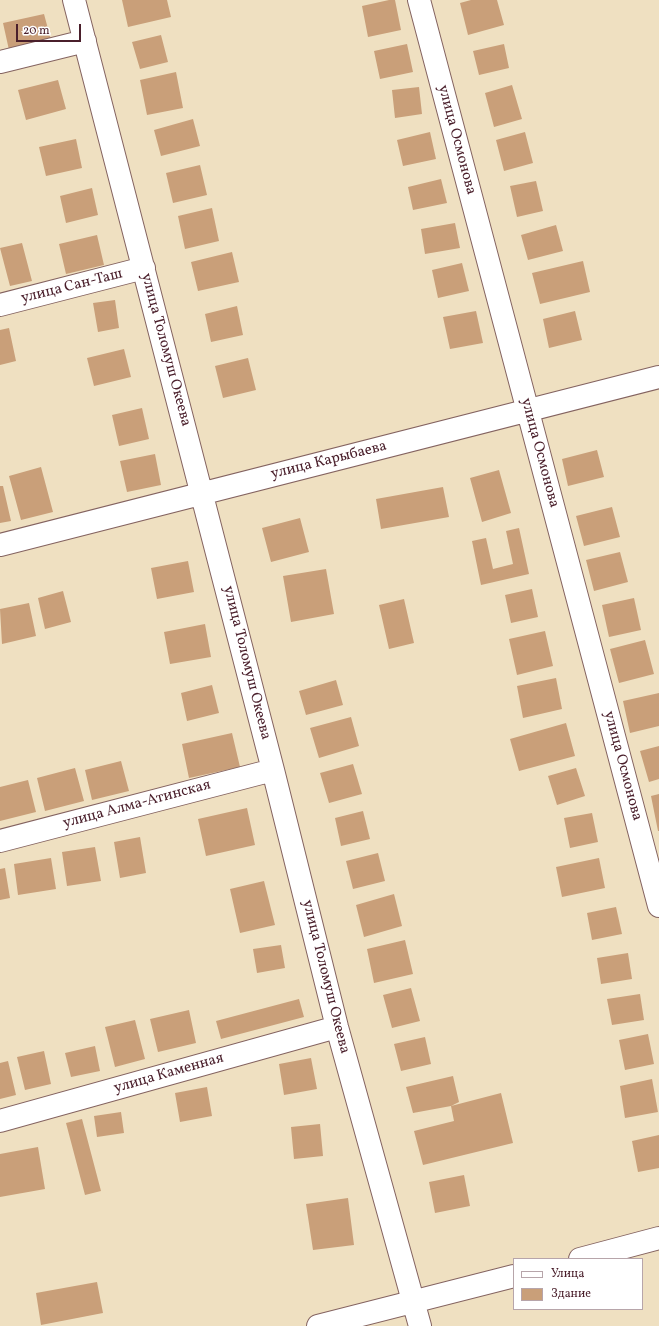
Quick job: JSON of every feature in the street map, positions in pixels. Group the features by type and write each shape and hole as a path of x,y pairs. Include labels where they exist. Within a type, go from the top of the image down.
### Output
{"street":[{"name":"улица Толомуш Океева","path":"74,0 202,493 337,1026 420,1326"},
{"name":"улица Осмонова","path":"419,0 659,906"},
{"path":"0,62 85,42"},
{"name":"улица Сан-Таш","path":"0,305 144,268"},
{"name":"улица Карыбаева","path":"0,546 659,377"},
{"name":"улица Алма-Атинская","path":"0,841 273,770"},
{"name":"улица Каменная","path":"0,1120 337,1026"},
{"path":"584,1258 659,1238"},
{"path":"318,1326 513,1276"}],"building":[{"path":"122,0 167,0 171,17 128,27"},
{"path":"395,0 401,30 368,37 362,6"},
{"path":"471,0 497,0 504,25 468,35 460,3"},
{"path":"44,14 51,40 9,50 3,23"},
{"path":"161,35 168,62 140,69 132,42"},
{"path":"407,44 413,72 380,79 374,51"},
{"path":"504,44 509,68 479,75 473,51"},
{"path":"176,72 183,108 147,115 140,80"},
{"path":"58,80 66,109 26,120 18,90"},
{"path":"512,85 522,119 494,127 485,93"},
{"path":"419,87 422,114 395,118 392,90"},
{"path":"193,119 200,146 161,156 154,130"},
{"path":"430,132 436,159 403,166 397,140"},
{"path":"525,132 533,163 504,171 496,140"},
{"path":"76,139 82,168 46,176 39,147"},
{"path":"200,165 207,195 173,203 166,173"},
{"path":"441,179 447,203 413,210 408,187"},
{"path":"536,181 543,211 517,217 510,186"},
{"path":"92,188 98,215 66,223 60,196"},
{"path":"212,208 219,241 185,249 178,216"},
{"path":"455,223 460,248 425,254 421,229"},
{"path":"556,225 563,251 528,260 521,235"},
{"path":"97,235 104,265 66,274 59,244"},
{"path":"22,243 32,281 10,286 0,248"},
{"path":"232,252 239,282 198,291 191,262"},
{"path":"583,261 590,292 540,304 532,273"},
{"path":"462,263 469,291 438,298 432,270"},
{"path":"115,300 119,328 98,332 93,303"},
{"path":"237,306 243,335 211,342 205,314"},
{"path":"476,311 483,343 450,349 443,317"},
{"path":"575,311 582,340 549,348 543,319"},
{"path":"9,328 16,361 0,365 0,330"},
{"path":"124,349 131,377 94,386 87,358"},
{"path":"248,358 256,390 223,398 215,366"},
{"path":"142,408 149,439 119,446 112,415"},
{"path":"597,450 604,477 568,486 562,459"},
{"path":"155,454 161,485 127,492 120,461"},
{"path":"41,467 53,512 21,520 9,476"},
{"path":"499,470 511,513 482,522 470,478"},
{"path":"0,486 3,486 11,521 0,523"},
{"path":"443,487 449,517 381,529 376,499"},
{"path":"612,507 620,537 584,546 576,516"},
{"path":"300,518 309,552 271,562 262,528"},
{"path":"519,528 529,574 481,585 472,541 486,538 493,569 513,564 506,531"},
{"path":"620,552 628,582 594,591 586,560"},
{"path":"188,561 194,592 157,599 151,568"},
{"path":"326,569 334,614 291,622 283,576"},
{"path":"532,589 538,617 511,623 505,595"},
{"path":"63,591 71,622 45,629 38,598"},
{"path":"634,598 641,630 609,637 602,605"},
{"path":"404,599 414,643 389,649 379,605"},
{"path":"29,603 36,636 2,644 0,609"},
{"path":"205,624 211,657 170,664 164,632"},
{"path":"545,631 553,666 517,675 509,639"},
{"path":"645,640 654,674 619,683 610,649"},
{"path":"556,678 562,709 523,718 517,686"},
{"path":"336,680 343,705 306,715 299,691"},
{"path":"212,685 219,713 187,721 181,693"},
{"path":"659,693 659,726 630,733 623,701"},
{"path":"351,717 359,746 319,758 310,728"},
{"path":"566,723 575,756 519,771 510,739"},
{"path":"232,733 240,767 189,778 182,744"},
{"path":"659,746 659,779 649,782 640,751"},
{"path":"121,761 129,791 92,800 85,770"},
{"path":"353,764 362,794 329,803 320,773"},
{"path":"75,768 84,801 45,811 37,778"},
{"path":"576,768 585,796 557,805 548,776"},
{"path":"28,780 36,812 0,821 0,787"},
{"path":"659,794 659,831 658,831 651,796"},
{"path":"247,808 255,845 206,856 198,819"},
{"path":"363,811 370,839 341,846 335,818"},
{"path":"592,813 598,842 570,848 564,818"},
{"path":"140,837 146,873 120,878 114,842"},
{"path":"95,847 101,881 67,886 62,852"},
{"path":"378,853 385,881 353,889 346,861"},
{"path":"51,858 56,889 18,895 14,864"},
{"path":"599,858 605,888 562,897 556,867"},
{"path":"5,868 10,898 0,900 0,869"},
{"path":"264,881 275,925 240,933 230,889"},
{"path":"394,894 402,926 364,937 356,905"},
{"path":"616,907 622,934 592,940 587,913"},
{"path":"405,940 413,974 374,983 367,949"},
{"path":"281,945 285,968 257,973 253,949"},
{"path":"628,953 632,979 601,984 597,958"},
{"path":"411,988 420,1021 392,1028 383,995"},
{"path":"640,994 644,1020 612,1025 607,999"},
{"path":"299,999 304,1017 221,1039 216,1021"},
{"path":"189,1010 196,1043 158,1052 150,1019"},
{"path":"135,1020 145,1059 115,1067 105,1027"},
{"path":"648,1034 654,1064 625,1070 619,1040"},
{"path":"425,1037 431,1064 401,1071 394,1044"},
{"path":"95,1046 100,1071 71,1077 65,1053"},
{"path":"44,1051 51,1084 25,1090 17,1057"},
{"path":"311,1058 317,1089 284,1095 279,1064"},
{"path":"8,1061 16,1095 0,1099 0,1063"},
{"path":"453,1076 459,1102 451,1106 413,1113 406,1087"},
{"path":"652,1079 658,1112 625,1118 620,1086"},
{"path":"207,1087 212,1116 180,1122 175,1093"},
{"path":"501,1093 513,1143 423,1165 414,1131 454,1121 451,1106"},
{"path":"121,1112 124,1133 97,1137 94,1116"},
{"path":"82,1119 101,1191 85,1195 66,1123"},
{"path":"320,1124 323,1156 294,1159 291,1127"},
{"path":"659,1135 659,1168 638,1172 632,1141"},
{"path":"38,1147 45,1189 0,1197 0,1154"},
{"path":"464,1175 470,1206 435,1213 429,1182"},
{"path":"348,1198 354,1245 313,1250 306,1204"},
{"path":"97,1282 103,1313 41,1325 36,1293"}]}
